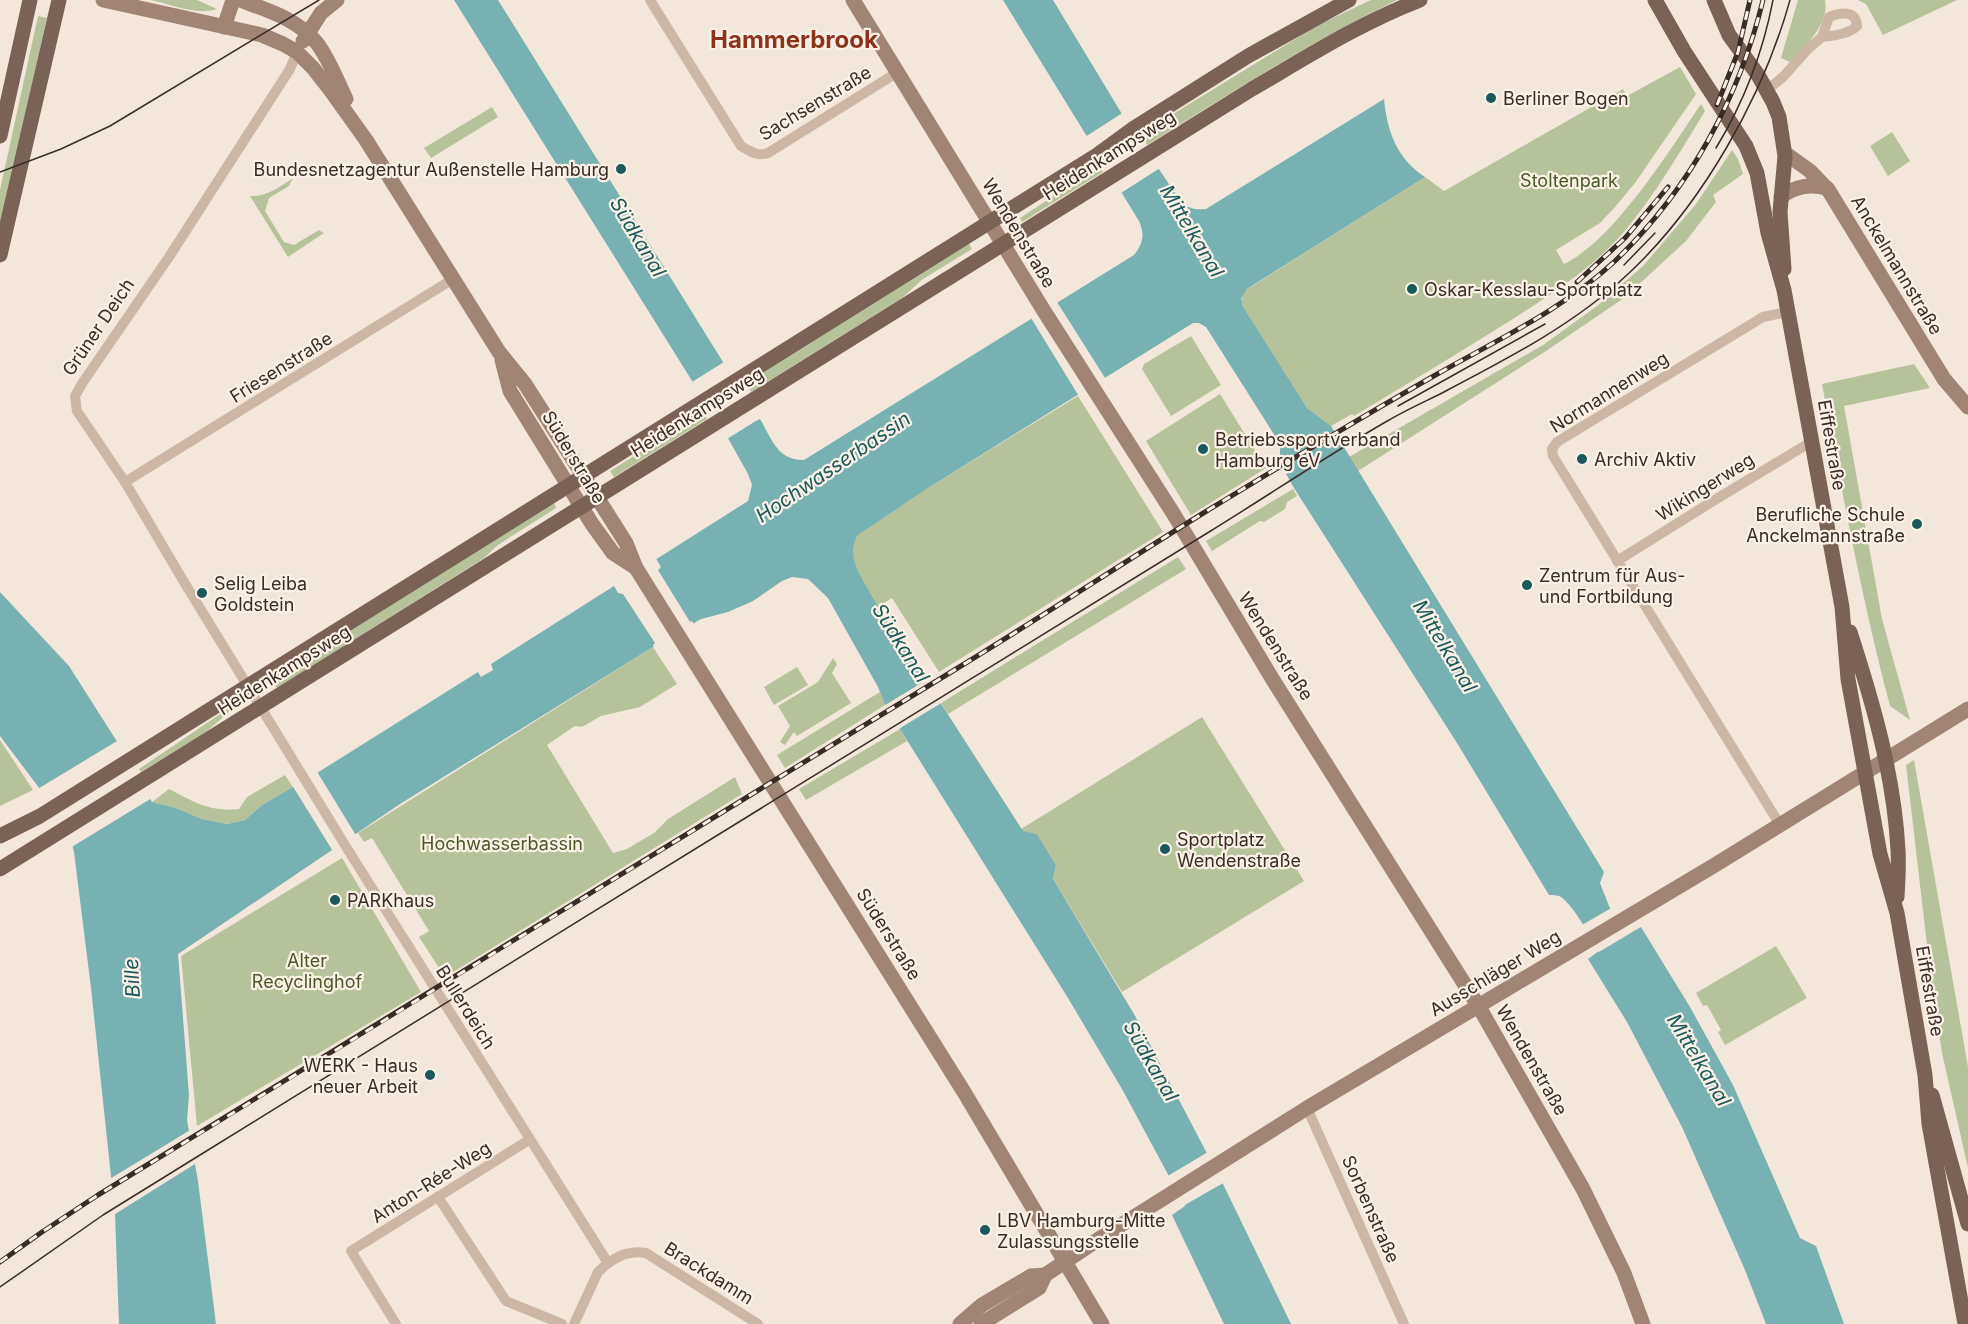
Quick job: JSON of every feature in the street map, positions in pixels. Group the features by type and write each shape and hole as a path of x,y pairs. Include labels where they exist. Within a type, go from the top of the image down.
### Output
{"main road":[{"path":"0,136 30,0"},
{"path":"0,255 59,0"},
{"name":"Süderstraße","path":"103,0 262,35 297,52 331,91 366,140 499,352 525,384 626,543 636,568 964,1092 1102,1324"},
{"path":"224,27 233,0"},
{"name":"Süderstraße","path":"240,0 285,17 316,42 366,140"},
{"name":"Grüner Deich","path":"297,52 321,13 337,0"},
{"name":"Wendenstraße","path":"853,0 1044,311 1173,513 1274,680 1479,1007 1584,1189 1624,1273 1643,1324"},
{"name":"Heidenkampsweg","path":"0,869 1110,177 1340,37 1420,0"},
{"name":"Eiffestraße","path":"1655,0 1684,51 1746,146 1757,173 1768,233 1784,290"},
{"name":"Eiffestraße","path":"1714,0 1729,35 1767,90 1779,117 1785,153 1780,218 1787,312 1842,607 1848,679 1865,773 1880,854 1897,913 1925,1075 1929,1124 1965,1324"},
{"name":"Heidenkampsweg","path":"0,836 40,816 704,401 1097,155 1134,128 1248,56 1346,1"},
{"name":"Anckelmannstraße","path":"1785,153 1810,171 1827,188 1944,379 1968,407"},
{"path":"1781,197 1798,187 1827,188"},
{"name":"Süderstraße","path":"499,352 510,391 581,507 613,553 636,568"},
{"name":"Eiffestraße","path":"1842,607 1872,698 1885,760 1898,851 1897,913"},
{"name":"Ausschläger Weg","path":"960,1324 982,1305 1031,1276 1045,1275 1307,1108 1479,1007 1968,710"},
{"name":"Eiffestraße","path":"1925,1075 1968,1224"},
{"name":"Ausschläger Weg","path":"981,1324 1039,1288 1045,1275"}],"street":[{"name":"Sachsenstraße","path":"650,0 741,146 753,153 761,155 768,153 898,72"},
{"path":"1767,90 1822,37"},
{"name":"Grüner Deich","path":"261,707 125,482 77,411 75,396 195,218 290,69 297,52"},
{"name":"Friesenstraße","path":"125,482 453,279"},
{"name":"Normannenweg","path":"1780,825 1553,456 1552,449 1557,442 1763,317 1787,312"},
{"name":"Wikingerweg","path":"1617,561 1811,442"},
{"name":"Bullerdeich","path":"261,707 348,850 608,1263"},
{"name":"Sorbenstraße","path":"1307,1108 1404,1324"},
{"name":"Anton-Rée-Weg","path":"396,1324 351,1251 529,1140"},
{"path":"438,1197 506,1301 562,1324"},
{"name":"Brackdamm","path":"608,1263 625,1253 646,1253 758,1324"},
{"path":"574,1324 598,1272 608,1263"}],"green space":[{"path":"151,0 197,0 217,9 201,11 184,9"},
{"path":"1371,0 1397,0 1301,51 1147,145 1142,133 1318,25"},
{"path":"1798,0 1825,0 1826,9 1815,34 1790,62 1781,58"},
{"path":"1858,0 1957,0 1883,35 1866,4"},
{"path":"38,16 47,18 0,227 0,190"},
{"name":"Stoltenpark","path":"1680,67 1696,94 1635,183 1615,207 1600,223 1556,250 1564,264 1602,236 1639,193 1701,104 1705,111 1657,188 1624,232 1597,259 1521,314 1354,416 1352,414 1331,426 1307,408 1248,318 1242,302 1243,292 1425,177 1444,191 1623,89 1627,96"},
{"path":"492,107 498,117 431,158 424,148"},
{"path":"1892,132 1910,161 1888,176 1870,146"},
{"path":"1732,150 1743,174 1713,195 1716,202 1686,241 1624,298 1546,351 1358,471 1349,457 1543,345 1597,306 1643,266 1696,204"},
{"path":"1099,166 1103,172 1022,222 1020,218"},
{"path":"293,178 289,186 269,198 265,211 284,242 294,245 319,230 324,233 288,257 250,196 267,193"},
{"path":"969,243 972,249 923,279 902,298 751,392 746,381"},
{"path":"1191,336 1221,385 1171,416 1142,369 1144,364"},
{"path":"1914,364 1930,388 1844,406 1882,619 1910,720 1890,706 1861,586 1822,384"},
{"name":"Betriebssportverband Hamburg eV","path":"1220,394 1266,468 1191,515 1146,441"},
{"path":"1078,396 1163,532 939,672 892,598 878,607 855,563 852,545 857,536 925,490"},
{"path":"703,413 707,419 614,477 610,471"},
{"path":"1293,489 1297,496 1287,502 1285,509 1264,522 1260,521 1212,551 1206,541"},
{"path":"554,502 556,508 498,545 484,558 277,688 273,682 313,656 345,630"},
{"path":"1178,557 1186,569 948,714 941,703"},
{"name":"Hochwasserbassin","path":"653,647 677,684 640,707 601,716 582,727 575,726 547,745 613,853 627,849 654,833 668,819 735,777 742,794 445,977 419,937 429,931 372,838 364,842 358,833"},
{"path":"833,658 837,664 832,673 851,703 797,736 794,732 785,745 780,742 790,726 778,706 818,682"},
{"path":"797,667 808,685 774,705 764,687"},
{"path":"880,692 885,705 785,768 777,755"},
{"path":"229,708 230,711 206,732 141,772 139,769"},
{"name":"Sportplatz Wendenstraße","path":"1202,717 1304,881 1122,992 1053,879 1056,865 1037,834 1023,832 1021,829"},
{"path":"900,729 907,741 806,800 799,789"},
{"path":"0,740 33,790 0,806"},
{"path":"1914,760 1968,1067 1968,1168 1942,1053 1931,979 1906,765"},
{"path":"285,775 293,787 262,805 245,820 227,824 202,819 176,808 152,802 169,789 194,802 210,807 239,809 247,797"},
{"name":"Alter Recyclinghof","path":"342,858 421,992 197,1126 181,956"},
{"path":"1776,946 1807,998 1725,1045 1718,1032 1721,1030 1707,1005 1703,1006 1696,993"}],"water":[{"path":"454,0 498,0 723,362 756,421 760,419 781,452 795,459 804,460 1134,255 1139,247 1142,230 1139,221 1003,0 1053,0 1122,114 1181,202 1193,208 1206,209 1384,99 1395,143 1407,162 1425,177 1247,289 1241,298 1243,307 1307,408 1331,426 1604,872 1600,883 1609,906 1627,935 1641,927 1690,1007 1733,1085 1800,1238 1816,1246 1844,1324 1766,1324 1745,1270 1682,1127 1627,1022 1588,959 1599,951 1581,921 1564,899 1549,895 1457,743 1294,488 1280,463 1280,444 1206,327 1193,323 925,490 857,536 853,552 856,566 871,595 1023,831 1037,834 1056,865 1053,879 1134,1014 1223,1184 1291,1324 1224,1324 1172,1215 1185,1206 1122,1089 1068,998 885,705 878,687 828,598 808,579 792,577 782,581 753,601 728,612 701,619 653,647 400,804 178,954 189,1095 187,1120 198,1181 216,1324 119,1324 115,1214 74,852 67,825 0,736 0,592 69,666 152,802 176,808 202,819 227,824 245,820 262,805 478,672 481,677 493,670 491,664 748,501 752,485 729,440"}],"pier":[{"path":"1124,112 1160,168 1121,193 1085,137"},
{"path":"1057,302 1107,381 1080,398 1031,318"},
{"path":"724,362 759,419 727,439 692,382"},
{"path":"655,557 661,567 658,570 690,622 692,621 695,626 655,649 653,645 655,643 623,594 618,593 613,584"},
{"path":"928,679 943,702 897,730 882,707"},
{"path":"117,741 152,798 70,848 64,826 36,790"},
{"path":"316,770 357,837 334,853 292,785"},
{"path":"1613,907 1629,934 1599,952 1582,925"},
{"path":"192,1129 198,1162 112,1216 108,1180"},
{"path":"1208,1152 1225,1182 1183,1206 1166,1177"}],"tram line":[{"path":"0,172 61,149 110,126 319,0"},
{"path":"1716,148 1751,76 1764,39 1773,0"},
{"path":"0,1287 103,1215 1344,447 1395,416 1540,340 1586,309 1628,274 1655,246 1705,183 1727,148 1764,74 1790,0"},
{"path":"1624,265 1655,233"},
{"path":"1398,406 1545,324"}],"railway":[{"path":"1717,105 1738,52 1750,0"},
{"path":"0,1262 98,1195 987,650 1205,512 1575,294 1615,261 1642,233 1688,173 1708,141 1740,73 1763,0"},
{"path":"1577,282 1625,238 1668,187"}],"place":[{"name":"Berliner Bogen","path":"1491,98"},
{"name":"Bundesnetzagentur Außenstelle Hamburg","path":"621,169"},
{"name":"Oskar-Kesslau-Sportplatz","path":"1412,289"},
{"name":"Betriebssportverband Hamburg eV","path":"1203,449"},
{"name":"Archiv Aktiv","path":"1582,459"},
{"name":"Berufliche Schule Anckelmannstraße","path":"1917,524"},
{"name":"Zentrum für Aus- und Fortbildung","path":"1527,585"},
{"name":"Selig Leiba Goldstein","path":"202,593"},
{"name":"Sportplatz Wendenstraße","path":"1165,849"},
{"name":"PARKhaus","path":"335,900"},
{"name":"WERK - Haus neuer Arbeit","path":"430,1075"},
{"name":"LBV Hamburg-Mitte Zulassungsstelle","path":"985,1230"}],"district":[{"name":"Hammerbrook","path":"794,39"}],"water label":[{"name":"Mittelkanal","path":"1192,231"},
{"name":"Südkanal","path":"638,237"},
{"name":"Südkanal","path":"901,643"},
{"name":"Mittelkanal","path":"1445,646"},
{"name":"Bille","path":"132,978"},
{"name":"Mittelkanal","path":"1699,1060"},
{"name":"Südkanal","path":"1151,1061"}]}
